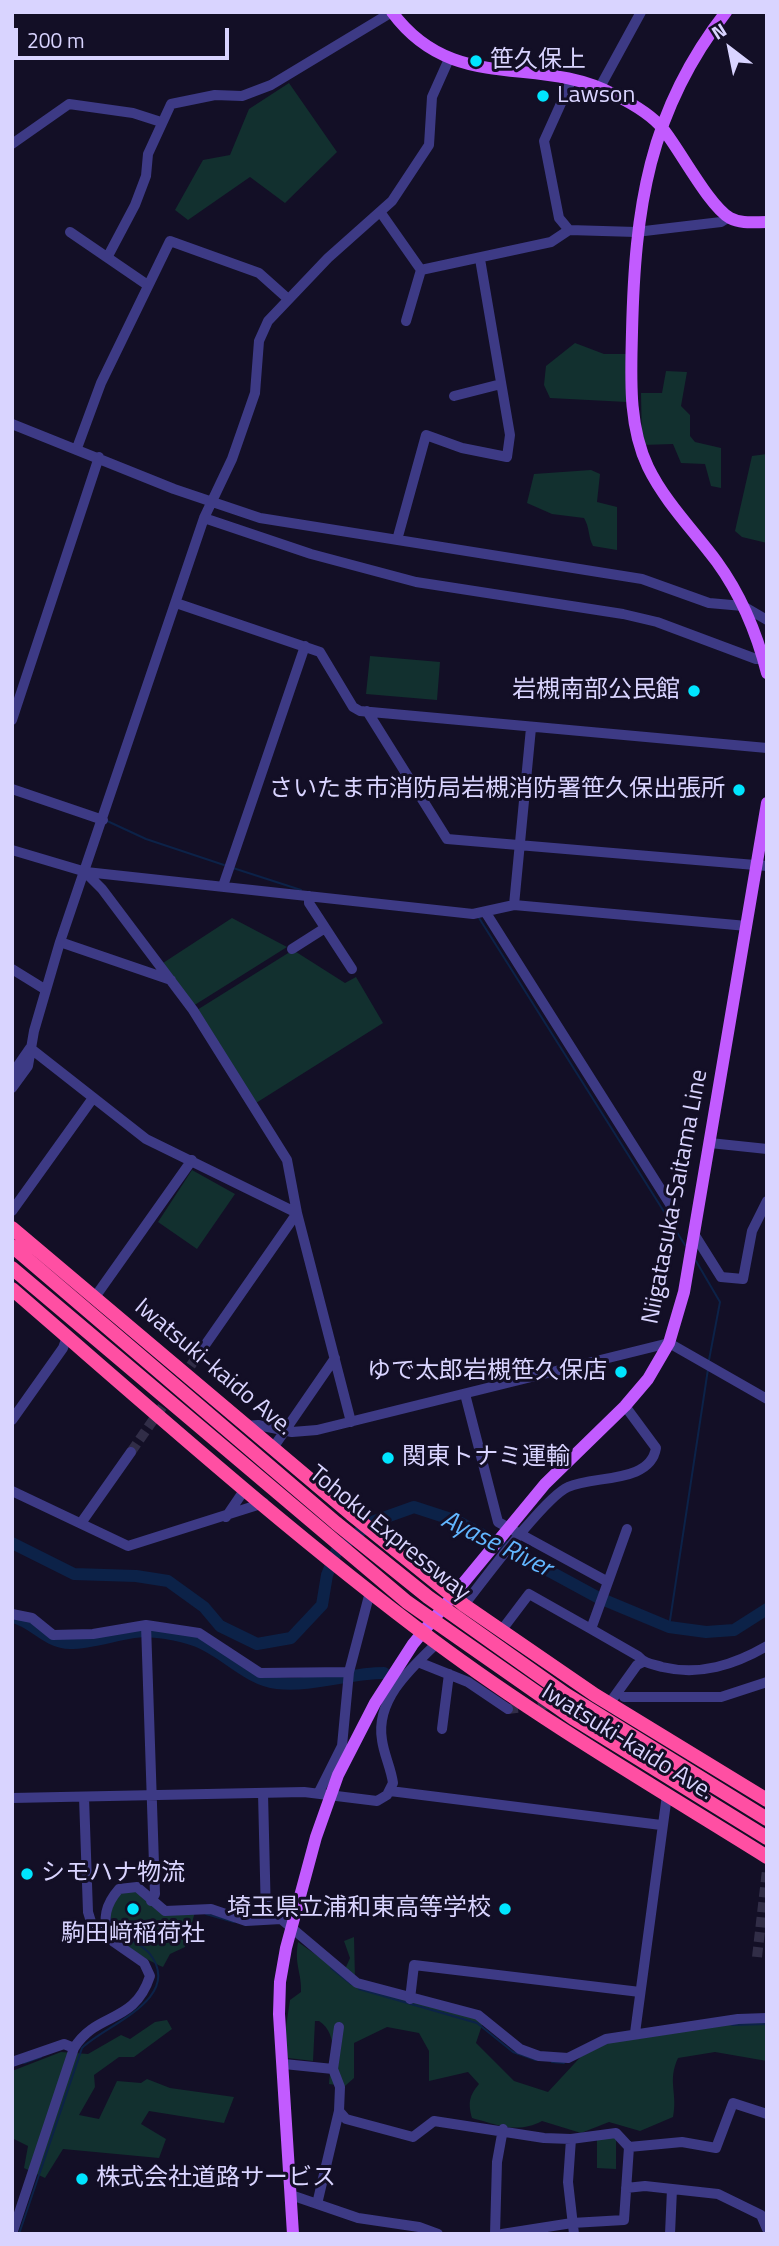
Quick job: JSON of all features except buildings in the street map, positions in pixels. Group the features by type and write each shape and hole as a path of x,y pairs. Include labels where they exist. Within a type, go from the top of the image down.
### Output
{"highway":[{"name":"Iwatsuki-kaido Ave.","path":"12,1228 351,1514 464,1605 609,1703 767,1800"},
{"name":"Tohoku Expressway","path":"12,1246 394,1571 565,1694 767,1818"},
{"name":"Tohoku Expressway","path":"12,1268 377,1578 502,1671 767,1838"},
{"name":"Iwatsuki-kaido Ave.","path":"12,1289 309,1543 437,1643 519,1701 767,1857"}],"main road":[{"path":"392,12 417,40 449,59 472,66 572,79 600,87 625,100 661,126 719,208 729,217 743,222 767,222"},
{"path":"726,12 695,56 661,126 647,170 636,232 631,371 633,415 642,452 657,483 718,564 744,606 767,673"},
{"name":"Niigatasuka-Saitama Line","path":"293,2234 279,1998 282,1964 325,1793 387,1682 413,1644 531,1500 625,1406 648,1379 669,1343 681,1309 747,926 762,866 767,803"}],"street":[{"path":"108,256 135,205 146,176 148,154 171,104 215,95 242,96 271,85 392,12"},
{"path":"600,87 641,12"},
{"path":"15,1081 28,1066 30,1048 60,942 86,872 204,518 232,459 255,393 259,341 268,321 287,298 381,214 429,145 432,97 449,59"},
{"path":"569,230 559,218 544,141 572,79"},
{"path":"12,144 69,104 133,113 161,122"},
{"path":"381,214 421,270"},
{"path":"421,270 551,242 569,230 636,232 721,222 729,217"},
{"path":"69,232 146,284"},
{"path":"77,449 101,383 146,284 170,241 260,273 287,298"},
{"path":"397,540 426,435 462,449 507,457 510,435 480,259"},
{"path":"406,321 421,270"},
{"path":"454,396 501,384"},
{"path":"12,424 174,489 260,518 642,579 709,603 744,606 767,620"},
{"path":"12,720 99,457"},
{"path":"204,518 288,547 416,582 623,614 657,622 756,659 763,659"},
{"path":"176,603 320,652 353,707 367,712 767,748"},
{"path":"223,886 305,646"},
{"path":"367,712 447,839 521,848 762,866"},
{"path":"514,905 531,728"},
{"path":"12,789 103,820"},
{"path":"12,850 86,872 473,914 514,905 747,926"},
{"path":"86,872 193,1010 287,1160 297,1213 351,1422"},
{"path":"309,896 309,903 352,969"},
{"path":"486,913 675,1212"},
{"path":"292,948 326,928"},
{"path":"60,942 171,980"},
{"path":"12,969 46,990"},
{"path":"30,1048 146,1139 297,1213"},
{"path":"12,1212 93,1098"},
{"path":"710,1143 767,1149"},
{"path":"95,1297 192,1160"},
{"path":"694,1234 721,1277 743,1279 752,1231 767,1201"},
{"path":"203,1348 297,1213"},
{"path":"12,1420 68,1337"},
{"path":"246,1426 308,1431 465,1395 669,1343 767,1399"},
{"path":"273,1448 335,1358"},
{"path":"465,1395 498,1522 608,1582"},
{"path":"464,1605 556,1494 585,1482 631,1473 650,1463 656,1448 625,1406"},
{"path":"81,1523 131,1452"},
{"path":"226,1517 245,1489"},
{"path":"12,1491 128,1546 264,1503"},
{"path":"591,1629 627,1529"},
{"path":"325,1793 342,1746 349,1672 365,1588"},
{"path":"501,1631 529,1594 638,1656 643,1662 667,1668 705,1671 737,1661 767,1646"},
{"path":"12,1614 32,1619 52,1635 146,1629 199,1633 260,1673 349,1672"},
{"path":"146,1629 155,1894 151,1901"},
{"path":"12,1798 325,1793 377,1801 390,1791 393,1777 381,1727 385,1708 404,1675 437,1643"},
{"path":"418,1662 449,1674 508,1709"},
{"path":"609,1703 637,1665 643,1662"},
{"path":"442,1729 449,1674"},
{"path":"624,1697 721,1697 767,1682"},
{"path":"390,1791 661,1825"},
{"path":"263,1793 266,1917"},
{"path":"635,2033 667,1795"},
{"path":"12,2234 74,2048 82,2035 95,2026 130,2010 146,1989 150,1976 144,1964 92,1925 88,1912 84,1797"},
{"path":"108,1938 105,1914 109,1900 119,1889 137,1887 165,1911 211,1909 246,1921 266,1917 281,1919 357,1983 478,2015 520,2049 554,2058 568,2058 606,2039 635,2033 767,2018"},
{"path":"410,1999 414,1965 640,1992"},
{"path":"317,2204 339,2111 340,2087 333,2069 339,2027"},
{"path":"12,2062 64,2044 74,2048"},
{"path":"284,2064 333,2069"},
{"path":"629,2147 682,2142 716,2148 733,2103 767,2114"},
{"path":"339,2111 346,2119 413,2137 434,2121 503,2129 544,2138 571,2139 617,2133 629,2147 624,2220 573,2228 502,2234"},
{"path":"495,2234 497,2162 503,2129"},
{"path":"571,2139 568,2182 573,2228"},
{"path":"626,2188 718,2194 761,2215 767,2229"},
{"path":"670,2234 672,2189"},
{"path":"291,2196 358,2218 419,2227 438,2234"}],"green space":[{"path":"289,83 337,152 285,203 250,177 188,220 175,210 203,160 230,155 249,109"},
{"path":"575,343 604,354 629,354 627,402 550,398 544,385 546,366"},
{"path":"666,371 687,372 681,406 690,415 690,436 695,442 721,448 721,488 711,486 705,464 681,463 673,444 642,445 641,393 662,393"},
{"path":"767,454 767,543 742,537 735,531 752,456"},
{"path":"591,470 600,474 597,502 617,507 617,550 593,546 584,518 552,514 527,503 534,474"},
{"path":"370,656 440,662 437,700 366,694"},
{"path":"232,918 287,947 193,1006 163,963"},
{"path":"293,950 345,983 356,977 383,1023 256,1103 197,1010"},
{"path":"192,1170 235,1194 197,1249 158,1222"},
{"path":"134,1889 164,1913 195,1912 185,1947 170,1954 163,1967 129,1947 114,1929 111,1907 117,1894"},
{"path":"354,1937 355,1979 478,2011 483,2022 476,2043 514,2081 548,2092 599,2037 767,2016 767,2061 715,2052 678,2058 673,2074 673,2117 640,2131 609,2122 581,2133 542,2121 516,2128 472,2118 470,2100 479,2084 468,2072 429,2081 429,2051 419,2033 387,2027 354,2043 354,2078 345,2086 329,2084 333,2050 326,2027 315,2021 313,2061 288,2058 284,2040 290,2000 301,1992 298,1942 343,1974 350,1958 344,1941"},
{"path":"167,2020 172,2029 134,2057 119,2057 94,2075 95,2087 79,2115 99,2119 117,2081 141,2083 147,2079 170,2088 234,2097 224,2123 149,2111 141,2124 166,2139 159,2158 63,2149 45,2178 24,2168 28,2146 12,2138 12,2071 61,2052 88,2054 121,2035 130,2039 155,2022"},
{"path":"616,2135 616,2169 597,2168 597,2137"}],"waterway":[{"path":"105,820 146,839 224,865"},
{"path":"233,868 301,890"},
{"path":"479,918 685,1245"},
{"path":"696,1261 720,1302 709,1360"},
{"path":"669,1627 708,1369"},
{"name":"Ayase River","path":"12,1543 74,1574 136,1576 168,1581 204,1607 220,1626 257,1644 291,1638 322,1605 327,1575 337,1550 372,1522 414,1507 457,1521 597,1597 669,1627 706,1632 734,1630 767,1609"},
{"path":"13,1617 28,1623 54,1640 70,1643 141,1631 183,1637 207,1646 256,1677 277,1683 304,1683 384,1673"},
{"path":"206,1914 234,1922"},
{"path":"19,2234 82,2048 137,2009 157,1984 158,1970 150,1954 118,1931 110,1919"},
{"path":"331,1968 351,1984"},
{"path":"359,1989 477,2023 513,2052 536,2060"},
{"path":"732,2025 767,2024"},
{"path":"24,2063 41,2057"},
{"path":"552,2062 564,2063"}],"tunnel":[{"path":"131,1452 203,1348"},
{"path":"508,1709 577,1701"},
{"path":"757,1957 767,1870"}],"place":[{"name":"笹久保上","path":"476,61"},
{"name":"Lawson","path":"543,96"},
{"name":"岩槻南部公民館","path":"694,691"},
{"name":"さいたま市消防局岩槻消防署笹久保出張所","path":"739,790"},
{"name":"ゆで太郎岩槻笹久保店","path":"621,1372"},
{"name":"関東トナミ運輸","path":"388,1458"},
{"name":"シモハナ物流","path":"27,1874"},
{"name":"駒田﨑稲荷社","path":"133,1909"},
{"name":"埼玉県立浦和東高等学校","path":"505,1909"},
{"name":"株式会社道路サービス","path":"82,2179"}]}
